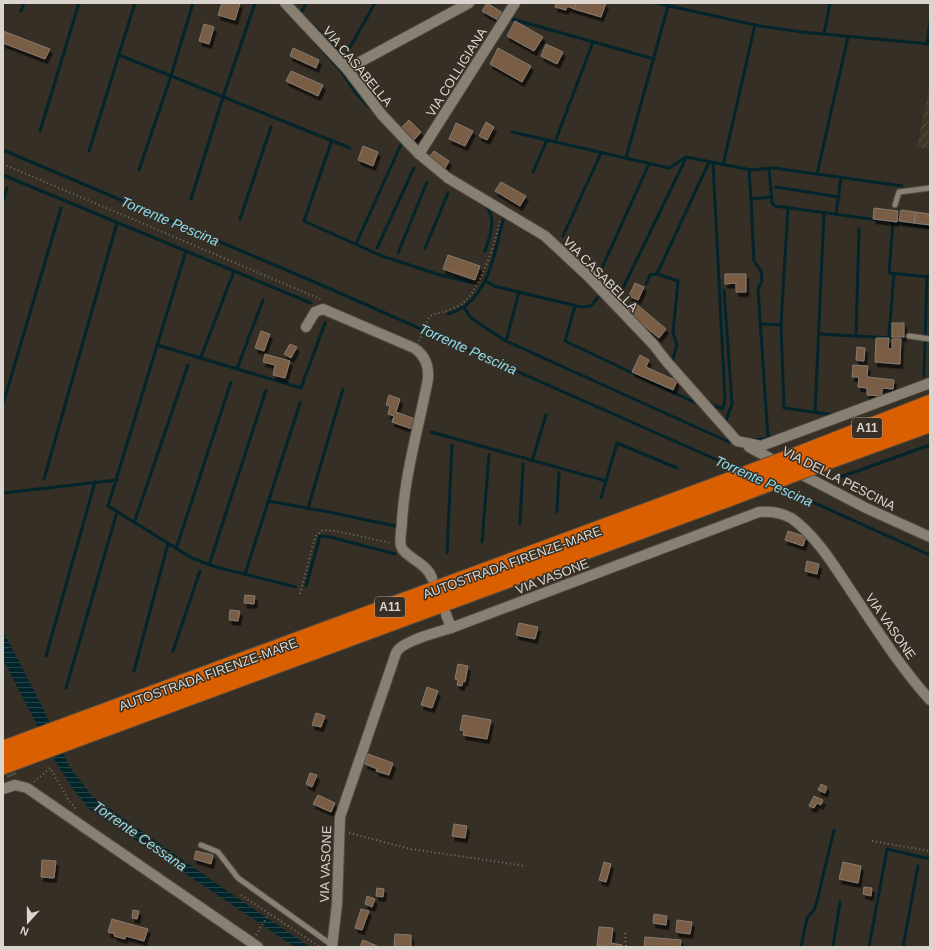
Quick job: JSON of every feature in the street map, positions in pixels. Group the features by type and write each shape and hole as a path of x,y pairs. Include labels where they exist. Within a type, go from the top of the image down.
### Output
{"highway":[{"name":"AUTOSTRADA FIRENZE-MARE","path":"3,750 43,743 724,491 809,459 930,404"},
{"name":"AUTOSTRADA FIRENZE-MARE","path":"809,459 930,423"},
{"name":"AUTOSTRADA FIRENZE-MARE","path":"10,775 43,743"}],"street":[{"name":"VIA CASABELLA","path":"285,3 347,69 382,115 419,154 448,178 545,236 589,277 653,344 667,362 737,440"},
{"path":"347,69 469,3"},
{"name":"VIA COLLIGIANA","path":"419,154 515,3"},
{"path":"306,327 315,312 324,309 414,348 420,353 426,362 428,368 428,379 406,488 401,545 404,551 430,571 432,578"},
{"path":"737,440 762,446 930,383"},
{"name":"VIA DELLA PESCINA","path":"737,440 866,508 930,537"},
{"name":"VIA VASONE","path":"332,946 337,904 338,830 341,812 397,650 400,646 759,512 775,512 783,514 798,523 816,543 903,667 930,700"},
{"path":"446,614 451,628"},
{"path":"3,789 10,775 27,788 256,942"}],"lane":[{"path":"895,205 899,192 930,188"},
{"path":"909,336 930,339"},
{"path":"201,845 218,852 238,878 332,946"}],"path":[{"path":"3,164 322,300"},
{"path":"419,340 429,318 432,315 453,309 460,305 467,300 474,291 480,279 500,221 500,208"},
{"path":"300,594 314,540 323,530 332,530 401,545"},
{"path":"338,830 411,849 526,866"},
{"path":"872,841 930,852"},
{"path":"240,895 320,947"},
{"path":"256,942 269,914"},
{"path":"625,933 626,947"}],"shaded area":[{"path":"930,82 930,149 917,147"}],"water":[{"name":"Torrente Cessana","path":"3,631 44,710 69,766 92,796 227,891 310,947 295,947 89,809 71,786 55,761 3,659"}],"building":[{"path":"222,3 240,3 235,20 218,15"},
{"path":"487,3 503,13 498,20 482,11"},
{"path":"556,3 576,3 574,9 567,6 566,10 555,7"},
{"path":"576,3 606,3 601,17 574,9"},
{"path":"515,21 543,37 534,51 507,36"},
{"path":"204,24 214,27 209,44 199,41"},
{"path":"3,31 50,49 45,59 3,43"},
{"path":"546,44 563,52 557,64 541,56"},
{"path":"293,48 319,60 316,68 290,56"},
{"path":"498,48 531,66 522,82 490,64"},
{"path":"291,71 323,85 318,96 286,81"},
{"path":"409,120 421,132 414,140 401,128"},
{"path":"486,122 494,127 487,140 479,136"},
{"path":"456,123 473,131 465,146 449,139"},
{"path":"363,146 378,152 373,166 358,160"},
{"path":"434,151 449,161 444,170 428,159"},
{"path":"501,182 526,196 520,206 495,191"},
{"path":"874,208 898,211 897,222 873,219"},
{"path":"901,210 916,212 914,223 899,221"},
{"path":"916,212 930,214 930,225 914,223"},
{"path":"448,255 480,266 475,280 443,269"},
{"path":"725,274 746,274 746,292 736,292 736,283 725,284"},
{"path":"635,283 644,287 638,300 629,296"},
{"path":"634,302 666,329 659,338 627,311"},
{"path":"892,323 904,323 904,337 892,337"},
{"path":"261,331 270,334 264,351 255,348"},
{"path":"876,338 889,338 888,349 892,349 892,339 901,339 900,364 875,362"},
{"path":"290,344 297,347 291,358 284,354"},
{"path":"857,347 865,348 864,361 856,360"},
{"path":"265,354 290,361 285,378 273,375 275,365 263,362"},
{"path":"640,355 649,360 646,367 677,381 673,390 632,372"},
{"path":"853,365 868,366 867,377 894,380 893,389 882,388 882,396 867,395 867,388 858,387 859,377 852,377"},
{"path":"389,395 400,399 396,412 415,419 412,429 392,422 394,416 388,414 390,406 386,405"},
{"path":"788,531 806,537 803,546 785,540"},
{"path":"807,561 819,564 817,574 805,571"},
{"path":"245,595 255,596 254,604 244,603"},
{"path":"230,610 240,611 238,621 229,620"},
{"path":"519,623 538,627 535,639 516,635"},
{"path":"458,664 468,666 465,682 463,681 462,686 457,685 458,680 455,679"},
{"path":"427,687 438,691 432,708 421,705"},
{"path":"316,713 325,716 321,727 312,725"},
{"path":"463,715 491,720 487,739 463,735 464,731 460,730"},
{"path":"368,754 393,763 389,775 376,771 377,769 365,764"},
{"path":"310,773 317,775 312,787 306,784"},
{"path":"821,784 827,787 825,793 818,790"},
{"path":"318,795 335,803 331,812 313,804"},
{"path":"814,796 823,800 821,805 817,803 814,808 809,806"},
{"path":"454,824 467,826 465,838 452,836"},
{"path":"196,851 213,855 211,864 194,859"},
{"path":"42,860 56,861 54,878 41,877"},
{"path":"604,862 611,864 606,882 599,880"},
{"path":"843,862 861,866 858,883 839,879"},
{"path":"864,887 872,888 871,896 863,894"},
{"path":"377,888 384,889 383,897 376,896"},
{"path":"367,896 375,899 372,907 365,904"},
{"path":"361,909 369,911 362,930 355,928"},
{"path":"133,910 139,911 137,919 132,918"},
{"path":"654,914 667,916 666,925 653,923"},
{"path":"112,919 148,929 144,941 126,936 125,939 114,936 115,934 108,932"},
{"path":"677,920 692,922 690,934 676,932"},
{"path":"599,927 613,928 611,943 622,945 622,947 597,946"},
{"path":"395,934 411,935 411,947 394,947"},
{"path":"645,937 681,940 680,947 644,947"},
{"path":"363,940 377,946 360,947"}],"waterway":[{"path":"21,11 24,3"},
{"path":"40,131 79,3"},
{"path":"89,151 135,3"},
{"path":"139,170 171,76 193,3"},
{"path":"191,199 223,97 255,3"},
{"path":"301,13 306,3"},
{"path":"302,15 345,56 375,3"},
{"path":"656,3 760,26 802,32 930,44"},
{"path":"824,34 830,3"},
{"path":"626,158 668,6"},
{"path":"512,19 654,59"},
{"path":"927,44 930,22"},
{"path":"723,165 755,25"},
{"path":"817,174 848,37"},
{"path":"555,142 593,42"},
{"path":"316,43 341,71 355,92 373,111"},
{"path":"119,55 350,148"},
{"path":"240,219 271,127"},
{"path":"512,132 669,168 686,157 751,170 774,168 902,186"},
{"path":"332,140 304,221 382,256 440,275 473,283"},
{"path":"533,172 547,140"},
{"path":"356,244 402,142"},
{"name":"Torrente Pescina","path":"3,150 317,283 740,470"},
{"path":"563,236 601,153"},
{"path":"623,288 686,158"},
{"path":"657,274 709,162"},
{"path":"710,403 723,409 725,399 713,163"},
{"path":"600,272 649,164"},
{"path":"377,248 414,168"},
{"path":"769,168 772,203 775,206 930,227"},
{"path":"749,170 751,199 771,197"},
{"path":"3,175 311,303"},
{"path":"836,214 841,177"},
{"path":"398,253 427,182"},
{"path":"776,187 839,197"},
{"path":"3,201 7,188"},
{"path":"425,248 448,193"},
{"path":"751,199 754,261 761,271 762,281 758,289 768,438"},
{"path":"485,251 492,228 491,217 486,206"},
{"path":"3,404 61,208"},
{"path":"788,208 781,325 784,408 835,415"},
{"path":"815,413 824,213"},
{"path":"448,314 465,306 474,298 481,288 491,267 503,220 507,217 509,218"},
{"path":"893,222 889,273 930,277"},
{"path":"44,479 117,223"},
{"path":"856,336 859,229"},
{"path":"186,251 108,506 192,558 216,567 296,587"},
{"path":"201,357 234,271"},
{"path":"646,284 650,275 657,274 678,281 673,333 677,345 672,362"},
{"path":"889,335 894,274"},
{"path":"924,376 927,276"},
{"path":"486,281 494,286 581,307 591,306 600,295"},
{"path":"724,290 732,404 726,420 728,425"},
{"path":"506,341 519,292"},
{"path":"237,369 263,300"},
{"path":"575,306 565,341 698,404"},
{"path":"464,307 471,318 506,341 729,442"},
{"path":"157,345 301,388 325,323"},
{"path":"760,324 781,325"},
{"path":"819,334 891,338"},
{"path":"134,523 188,365"},
{"path":"176,549 231,382"},
{"path":"308,508 343,389"},
{"path":"209,565 266,390"},
{"path":"245,574 300,403"},
{"path":"532,461 546,415"},
{"path":"431,432 606,481"},
{"path":"752,440 772,437"},
{"path":"601,498 617,443 677,468"},
{"path":"447,553 452,445"},
{"path":"832,480 930,445"},
{"path":"482,542 489,455"},
{"path":"520,524 523,464"},
{"path":"557,512 559,473"},
{"path":"3,493 117,480"},
{"path":"46,656 95,482"},
{"name":"Torrente Pescina","path":"777,486 930,555"},
{"path":"268,501 395,526"},
{"path":"66,688 117,512"},
{"path":"306,586 320,536 330,537 395,554"},
{"path":"134,671 168,544"},
{"path":"173,651 200,571"},
{"path":"801,947 807,918 814,910 817,901 834,830"},
{"path":"869,947 887,849 930,859"},
{"path":"903,947 918,866"},
{"path":"833,947 840,902"}],"tunnel":[{"path":"5,760 12,776"}]}
